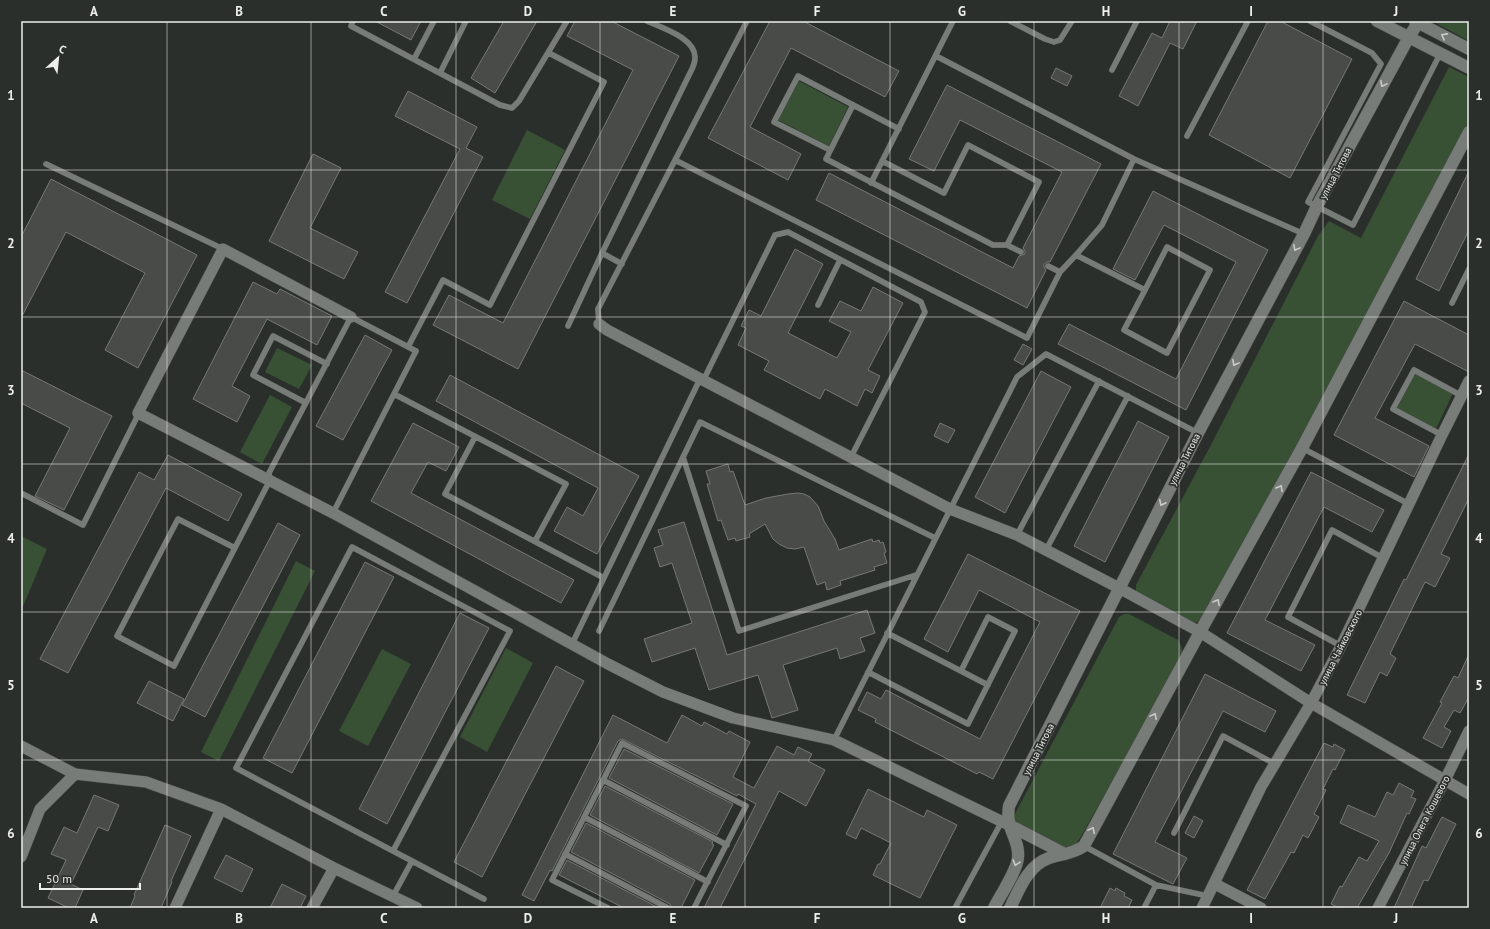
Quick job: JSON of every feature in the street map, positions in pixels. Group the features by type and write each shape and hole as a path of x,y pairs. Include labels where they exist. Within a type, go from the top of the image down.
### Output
{"street":[{"path":"1377,21 1469,68"},
{"name":"улица Титова","path":"994,908 1015,867 1018,857 1005,823 1008,816 1009,806 1198,433 1304,234 1386,66 1409,37 1418,22"},
{"path":"1418,22 1469,49"},
{"path":"1010,908 1029,872 1040,861 1049,857 1080,849 1084,846 1302,448 1469,132"},
{"path":"352,317 222,249 139,413 333,513 608,664 663,692 733,718 834,740 986,813 1065,854"},
{"path":"599,324 607,330 701,380 950,510 1017,535 1119,588 1200,632 1311,703 1469,794"},
{"name":"улица Чайковского","path":"1202,908 1261,787 1311,703 1341,646 1469,381"},
{"name":"улица Олега Кошевого","path":"1378,908 1446,780 1469,731"},
{"path":"21,746 75,774 146,782 221,809 334,868 417,908"},
{"path":"21,857 40,809 75,774"},
{"path":"986,813 1002,811 1009,806"},
{"path":"175,908 221,809"},
{"path":"312,908 334,868"},
{"path":"1215,884 1261,908"}],"lane":[{"path":"354,21 351,26 500,105 512,108 519,102 567,21"},
{"path":"414,59 434,21"},
{"path":"440,73 466,21"},
{"path":"568,326 690,74 696,58 694,50 683,38 647,21"},
{"path":"599,324 598,309 747,21"},
{"path":"871,183 953,21"},
{"path":"1010,21 1054,42 1060,40 1072,21"},
{"path":"1112,70 1137,21"},
{"path":"1187,136 1248,21"},
{"path":"1310,21 1372,53 1386,66"},
{"path":"408,347 443,280 490,306 604,82 549,53"},
{"path":"1317,206 1352,225 1440,54"},
{"path":"936,56 1134,159 1304,234"},
{"path":"830,150 774,122 798,76 899,129"},
{"path":"853,105 826,159 993,245 1007,245 1021,252"},
{"path":"882,161 944,193 968,145 1039,182 1007,245"},
{"path":"675,160 1027,338 1060,272 1102,225 1134,159"},
{"path":"46,164 222,249"},
{"path":"572,644 701,380 775,235 788,232 921,302 925,312 850,458"},
{"path":"1167,247 1210,270 1167,354 1124,330 1145,290 1167,247"},
{"path":"602,254 622,264"},
{"path":"1076,255 1145,290"},
{"path":"818,305 840,260"},
{"path":"1048,266 1060,272"},
{"path":"1452,303 1469,269"},
{"path":"235,548 178,519 117,636 174,666 235,548 270,480 269,473 352,317 416,351 333,513"},
{"path":"306,403 253,375 256,369 274,336 327,364"},
{"path":"834,740 1017,377 1046,354 1198,433"},
{"path":"1442,435 1393,409 1414,370 1462,396"},
{"path":"1017,535 1099,381"},
{"path":"394,394 566,484 535,542"},
{"path":"1046,550 1128,396"},
{"path":"21,493 83,524 139,413"},
{"path":"599,632 700,422 935,538"},
{"path":"475,437 445,494 604,578"},
{"path":"1302,448 1409,504"},
{"path":"683,457 739,632 916,576"},
{"path":"1341,646 1288,617 1332,530 1383,558"},
{"path":"393,851 510,631 352,547 236,768 393,851 484,899"},
{"path":"868,672 968,724 1015,631 988,617 961,671"},
{"path":"887,633 988,685"},
{"path":"1174,833 1223,736 1275,764"},
{"path":"608,908 552,880 622,743 746,806 694,908"},
{"path":"603,780 727,845"},
{"path":"584,817 708,882"},
{"path":"955,908 1005,823"},
{"path":"1084,846 1156,885 1208,896"},
{"path":"565,854 668,908"},
{"path":"393,896 412,861"},
{"path":"1144,908 1156,885"}],"green space":[{"path":"1432,21 1469,21 1469,41"},
{"path":"1449,67 1469,77 1469,124 1201,623 1191,622 1139,595 1136,591 1136,585 1213,441 1318,236 1329,221 1361,238"},
{"path":"799,81 848,107 829,146 778,120"},
{"path":"527,130 565,150 530,219 492,200"},
{"path":"277,348 312,365 299,389 265,372"},
{"path":"1415,373 1453,393 1436,429 1397,408"},
{"path":"270,395 292,407 262,464 240,452"},
{"path":"21,536 47,549 21,611"},
{"path":"296,561 315,571 219,761 201,752"},
{"path":"1124,614 1129,614 1178,640 1182,648 1182,657 1080,838 1076,844 1066,848 1015,824 1015,814 1119,617"},
{"path":"506,648 533,663 487,752 460,737"},
{"path":"382,649 411,664 368,746 339,731"}],"building":[{"path":"375,21 421,21 411,40"},
{"path":"504,21 537,21 495,93 471,78"},
{"path":"575,21 611,21 679,56 518,369 433,325 449,295 503,323 633,70 567,36"},
{"path":"770,21 803,21 899,71 885,97 791,48 750,127 801,154 788,180 708,138"},
{"path":"1170,21 1197,21 1183,49 1170,43 1138,106 1119,96 1152,33 1162,38"},
{"path":"1268,21 1280,21 1352,59 1290,178 1209,135"},
{"path":"1056,68 1072,76 1067,86 1051,78"},
{"path":"947,85 1101,164 1050,262 1044,264 1046,270 1027,308 816,200 829,173 1013,268 1019,256 1025,254 1023,248 1062,172 960,120 934,171 909,159"},
{"path":"408,91 477,127 466,148 483,157 407,303 385,292 460,149 395,116"},
{"path":"313,154 341,168 310,228 358,252 344,279 269,241"},
{"path":"1469,171 1469,230 1439,291 1416,279"},
{"path":"51,179 197,255 138,368 105,350 145,273 66,232 21,318 21,237"},
{"path":"1153,191 1268,250 1186,410 1058,344 1069,324 1176,379 1236,262 1164,225 1135,280 1113,269"},
{"path":"795,249 823,264 788,333 837,358 851,332 829,321 840,301 861,311 873,287 903,303 868,370 880,376 872,393 865,389 857,406 825,389 820,399 764,370 769,361 738,345 746,328 741,326 749,310 761,316"},
{"path":"253,282 277,294 280,289 332,316 317,345 267,319 232,386 250,396 237,422 193,399"},
{"path":"1404,301 1469,335 1469,372 1415,344 1375,418 1429,446 1414,477 1334,435"},
{"path":"365,335 392,350 343,440 316,426"},
{"path":"1023,344 1032,349 1023,365 1014,360"},
{"path":"21,370 112,416 64,510 35,496 70,428 21,403"},
{"path":"1041,371 1071,387 1005,513 975,497"},
{"path":"450,375 639,476 597,554 554,531 567,507 583,516 598,488 436,401"},
{"path":"1138,421 1169,437 1105,562 1074,546"},
{"path":"413,423 459,447 446,471 428,462 411,493 574,580 561,603 371,501"},
{"path":"940,423 955,430 948,443 934,436"},
{"path":"1469,454 1469,498 1441,554 1450,558 1435,587 1425,582 1390,654 1396,658 1387,676 1380,672 1365,703 1347,695 1404,579 1406,580"},
{"path":"168,455 242,494 228,521 166,488 68,673 40,659 139,472 154,480"},
{"path":"728,464 730,472 733,471 745,505 766,498 788,494 804,494 810,497 818,506 839,550 872,539 873,542 879,540 880,543 883,542 887,563 874,567 875,570 840,581 841,585 827,590 825,582 817,585 804,547 795,549 787,548 779,544 773,539 765,524 749,534 750,537 736,541 735,538 728,540 721,520 718,521 707,484 710,484 706,471"},
{"path":"1311,472 1384,510 1372,532 1324,507 1265,620 1315,645 1301,671 1227,633"},
{"path":"684,522 727,655 867,610 875,633 860,638 865,651 840,659 837,648 783,665 798,710 772,718 758,675 709,690 695,648 652,662 644,639 692,623 672,563 660,567 654,548 663,545 658,530"},
{"path":"278,523 300,535 205,717 182,705"},
{"path":"968,554 1080,611 993,779 979,772 977,774 875,722 876,719 858,710 867,692 881,699 886,690 980,739 1040,622 979,590 948,652 924,639"},
{"path":"365,562 394,577 292,773 263,758"},
{"path":"460,613 489,628 387,824 359,809"},
{"path":"1469,654 1469,697 1460,713 1454,710 1444,727 1451,731 1442,748 1423,738 1442,703 1440,702 1454,676 1458,678"},
{"path":"556,666 584,681 482,877 454,862"},
{"path":"1205,674 1276,711 1265,732 1223,711 1155,842 1187,858 1173,884 1113,854"},
{"path":"149,681 184,699 173,721 137,703"},
{"path":"613,715 667,743 682,715 702,726 704,722 727,734 729,731 750,742 733,777 754,788 777,746 794,755 798,747 812,754 808,761 825,770 806,806 779,791 720,908 704,908 756,804 622,739 618,741 552,871 550,870 534,901 522,895"},
{"path":"1324,743 1333,747 1334,744 1345,750 1323,789 1326,790 1314,814 1319,817 1308,838 1303,835 1294,853 1291,852 1265,899 1247,890"},
{"path":"624,749 733,804 717,835 609,778"},
{"path":"1399,783 1414,791 1411,797 1416,799 1409,814 1407,813 1389,853 1357,908 1339,908 1331,904 1340,886 1342,887 1359,857 1367,861 1379,841 1340,823 1348,805 1375,817 1387,792 1393,795"},
{"path":"605,786 713,842 712,844 714,845 699,873 590,815"},
{"path":"868,789 924,817 927,810 957,825 920,898 873,875 891,843 861,828 856,839 846,834"},
{"path":"94,795 119,805 108,831 98,827 71,884 83,890 75,908 69,908 48,898 66,860 51,854 64,827 77,833"},
{"path":"1194,816 1203,821 1194,838 1185,833"},
{"path":"1442,817 1456,824 1428,881 1424,880 1411,908 1394,908 1422,846 1426,848"},
{"path":"586,823 695,880 681,908 672,908 670,904 571,852"},
{"path":"165,825 191,836 171,881 172,882 161,908 130,908 135,896 134,895"},
{"path":"226,855 253,869 242,892 214,878"},
{"path":"567,860 659,908 624,908 559,875"},
{"path":"282,884 306,896 300,908 270,908"},
{"path":"1110,888 1115,891 1116,888 1125,893 1124,896 1132,900 1128,908 1100,908"}]}
